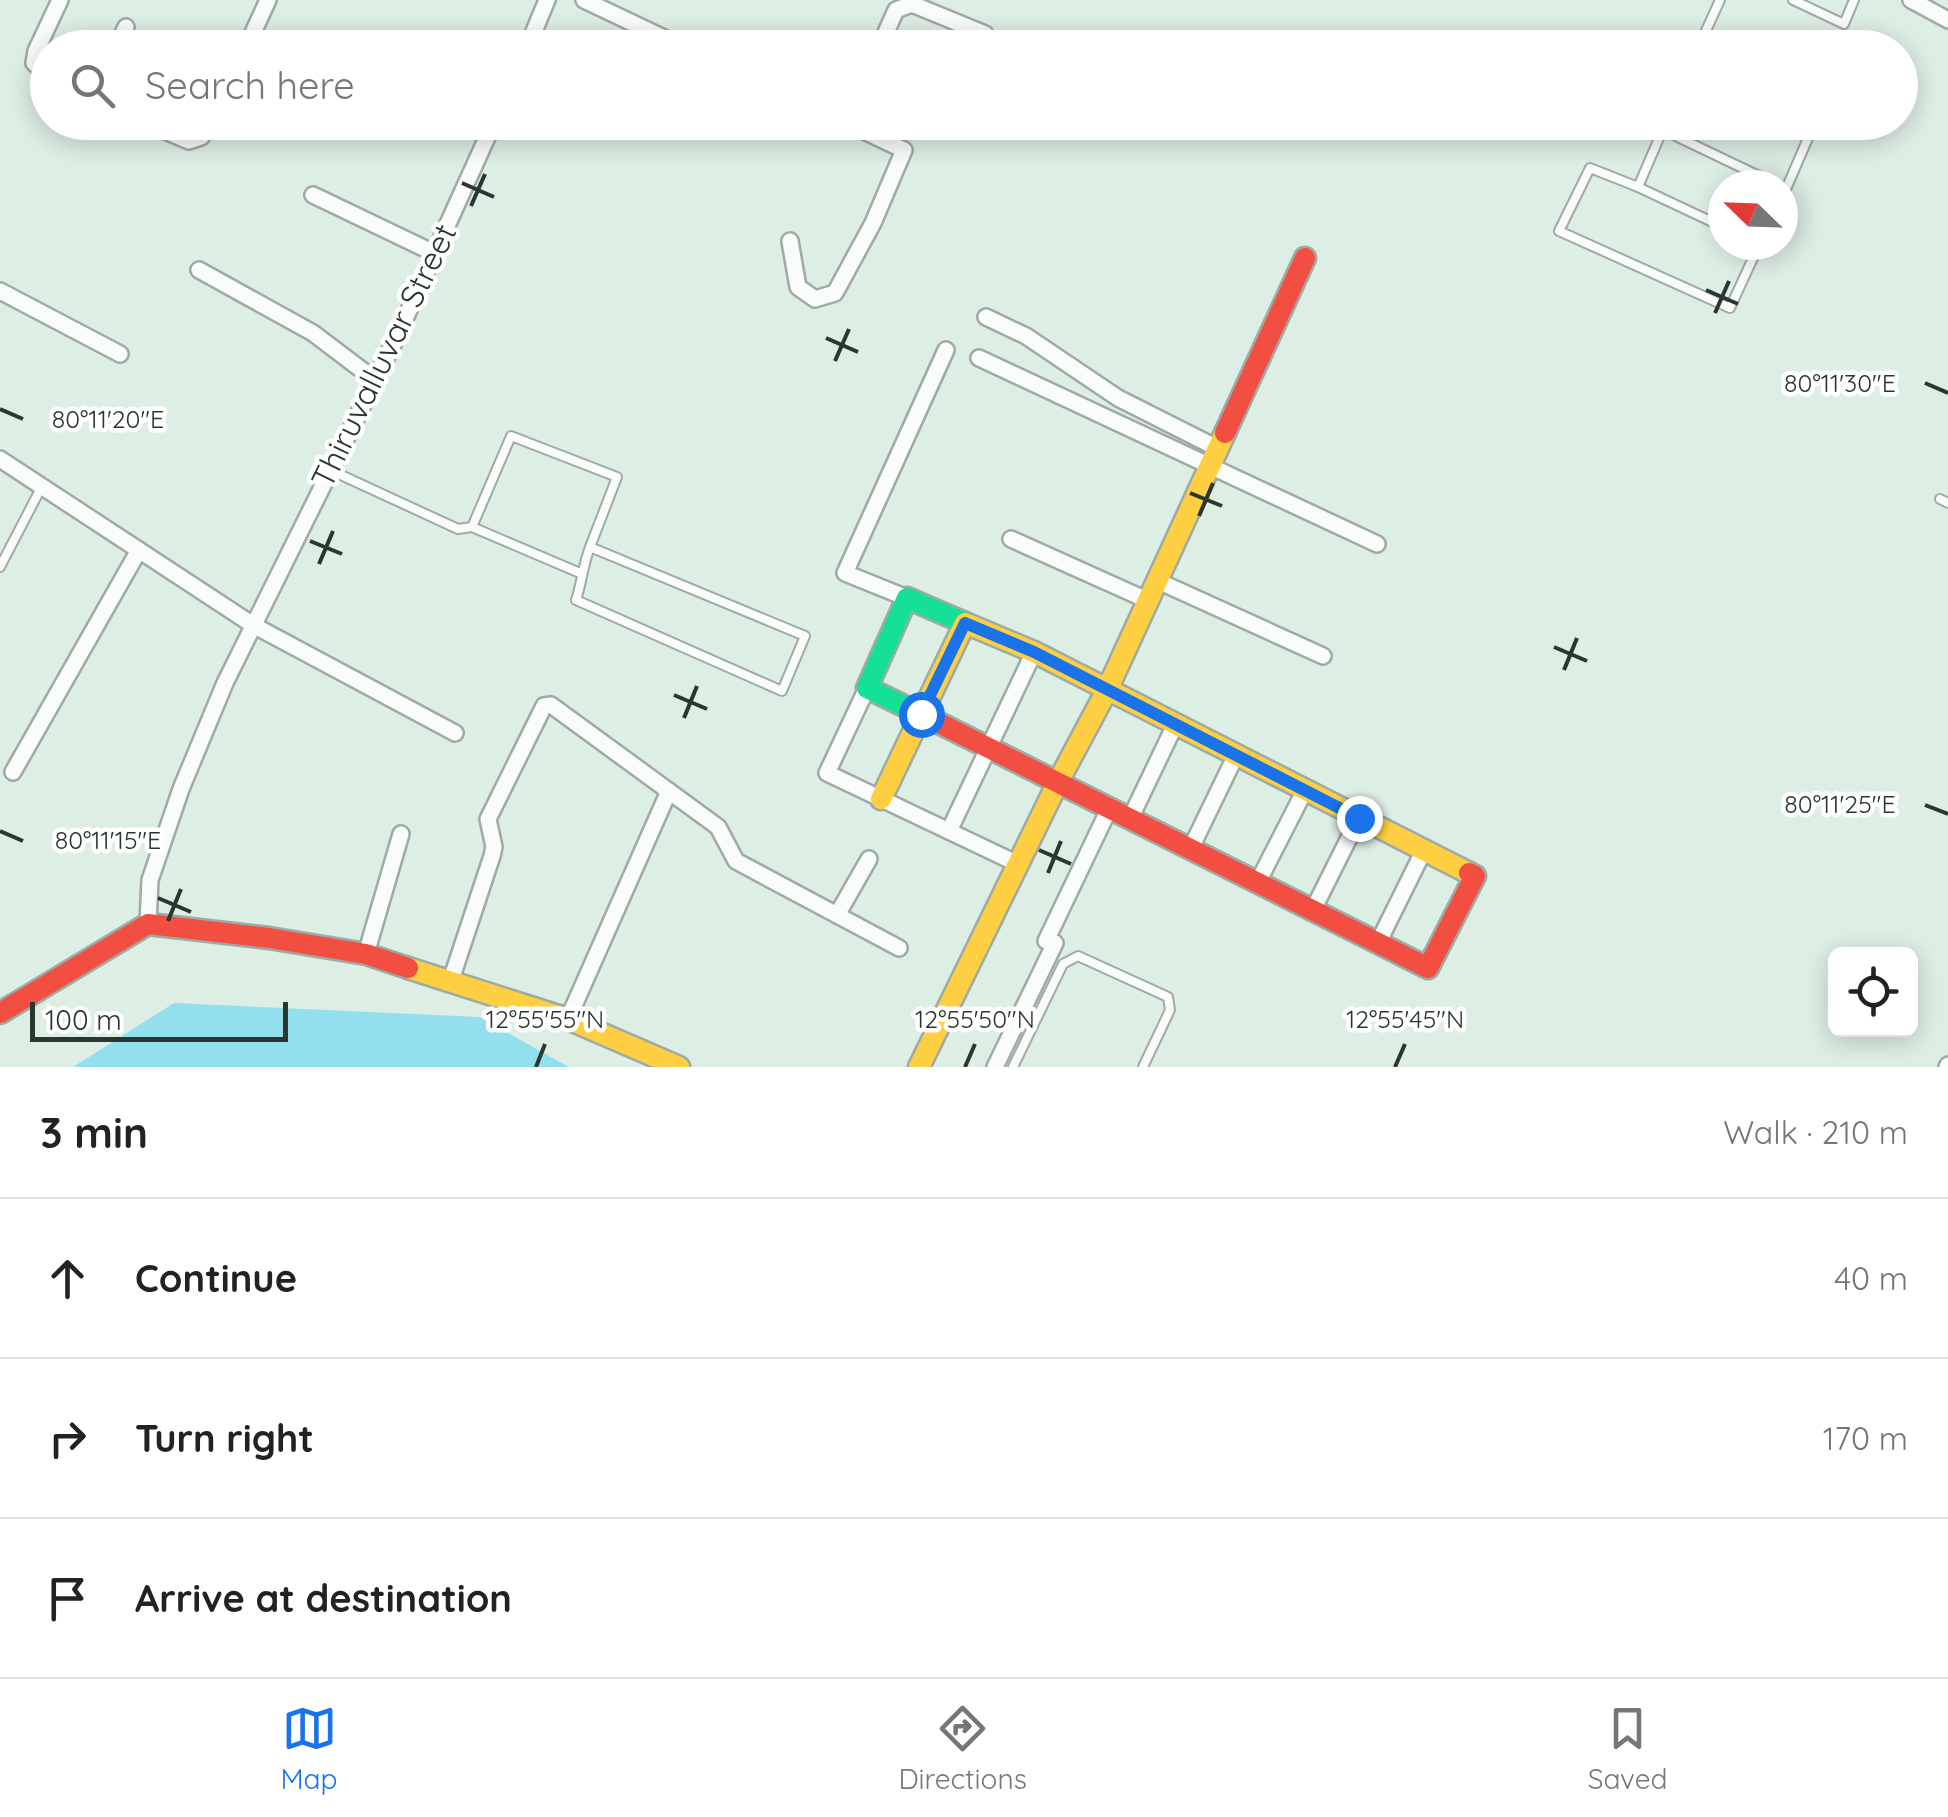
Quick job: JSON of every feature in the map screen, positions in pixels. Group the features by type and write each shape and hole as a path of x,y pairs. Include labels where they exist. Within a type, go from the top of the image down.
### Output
{"street":[{"path":"46,30 60,0"},
{"path":"254,30 268,0"},
{"path":"584,0 648,30"},
{"path":"1911,0 1948,20"},
{"path":"532,30 541,2"},
{"path":"887,30 896,10 912,4 975,30"},
{"name":"Thiruvalluvar Street","path":"148,924 150,880 181,789 253,625 375,380 486,140"},
{"path":"790,241 798,287 816,299 836,293 873,223 904,150 883,140"},
{"path":"313,196 434,253"},
{"path":"919,1067 1107,690 1306,258"},
{"path":"198,270 312,333 375,380"},
{"path":"0,291 120,354"},
{"path":"986,316 1026,336 1215,457 1377,544"},
{"path":"867,688 1059,780 1428,968 1475,876 1034,652 844,573 946,350"},
{"path":"980,358 1215,457"},
{"path":"0,459 253,625 455,733"},
{"path":"1012,539 1149,601"},
{"path":"13,772 139,550"},
{"path":"1158,580 1322,656"},
{"path":"906,598 827,773 1018,864"},
{"path":"881,799 965,623"},
{"path":"949,831 1034,652"},
{"path":"451,980 492,856 488,819 544,706 551,705 718,827 736,861 899,948"},
{"path":"1131,817 1175,724"},
{"path":"1191,848 1236,756"},
{"path":"1258,882 1305,790"},
{"path":"568,1018 669,791"},
{"path":"996,1067 1055,943 1046,941 1110,807"},
{"path":"1314,910 1359,818"},
{"path":"366,954 401,834"},
{"path":"1378,943 1424,850"},
{"path":"837,915 869,859"},
{"path":"0,1013 148,924 366,954 568,1018 679,1067"}],"lane":[{"path":"1706,30 1720,0"},
{"path":"1795,0 1844,24 1854,0"},
{"path":"1638,187 1658,140"},
{"path":"1690,140 1747,170"},
{"path":"1792,170 1806,140"},
{"path":"1708,220 1590,168 1559,232 1730,308 1752,260"},
{"path":"472,527 511,436 617,477 590,547 580,573 576,600 782,690 805,636 590,547"},
{"path":"330,470 458,529 472,527 580,573"},
{"path":"0,567 42,486"},
{"path":"1013,1067 1064,964 1078,956 1168,997 1170,1010 1143,1067"}],"water":[{"path":"174,1003 479,1017 569,1067 73,1067"}],"traffic: fast":[{"path":"929,718 867,688 907,598 965,623"}],"traffic: slow":[{"path":"919,1067 1107,690 1225,433"},
{"path":"881,799 965,623 1034,652 1469,873"},
{"path":"408,968 568,1019 679,1067"}],"traffic: jam":[{"path":"1225,433 1305,258"},
{"path":"929,718 1428,968 1475,876 1469,873"},
{"path":"0,1013 148,924 366,954 408,968"}],"route":[{"path":"921,714 965,623 1034,652 1359,818"}]}
